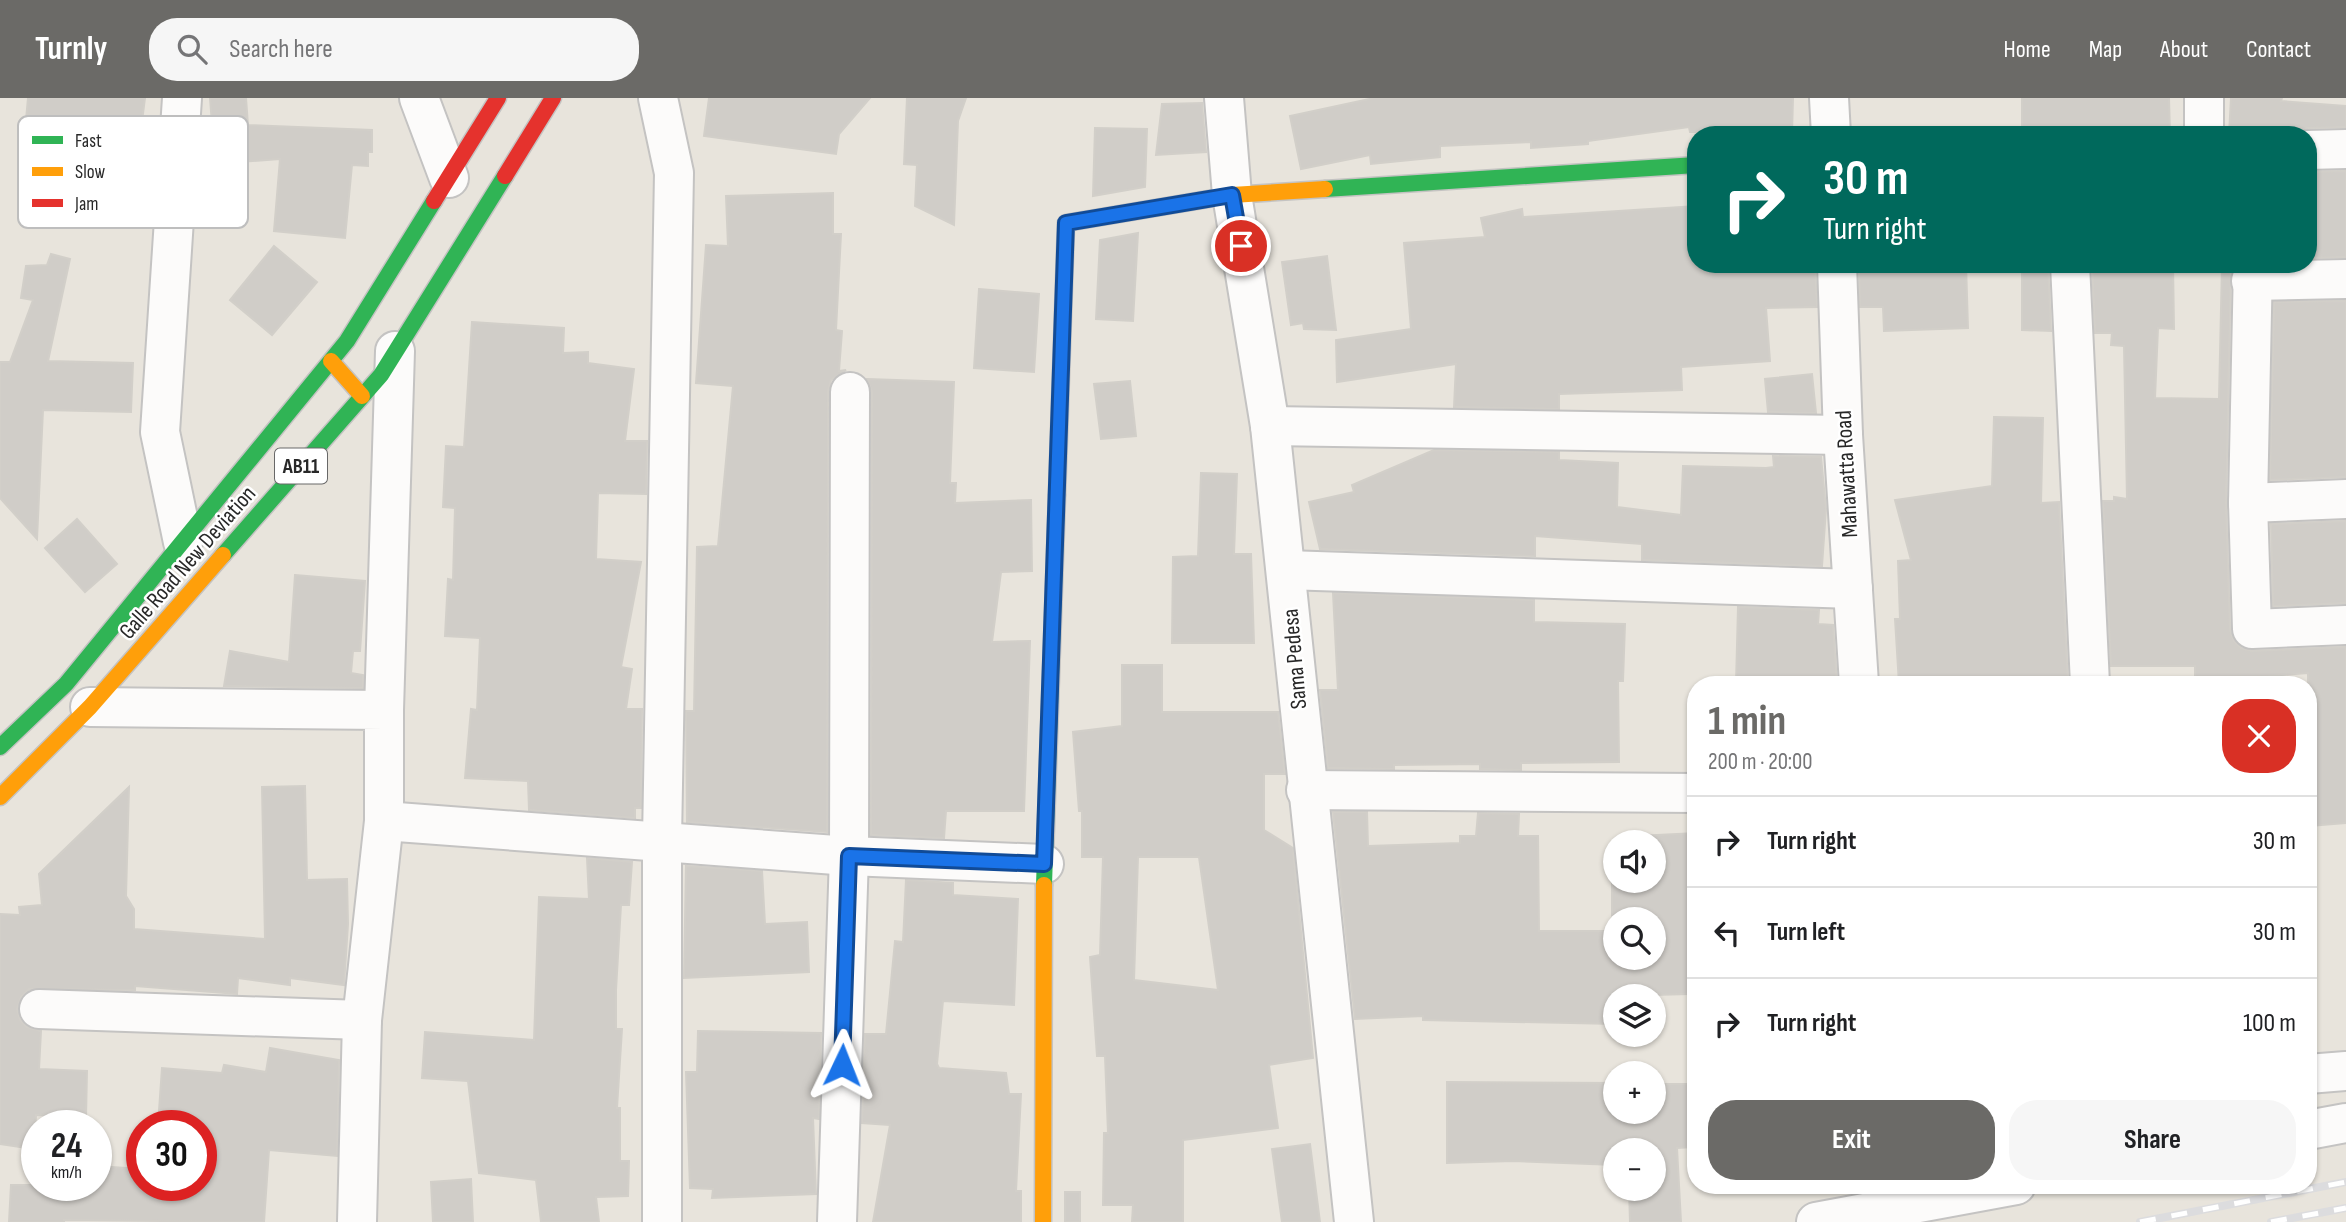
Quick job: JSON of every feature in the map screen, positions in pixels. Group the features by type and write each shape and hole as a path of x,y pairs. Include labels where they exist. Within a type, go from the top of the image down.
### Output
{"main road":[{"name":"Galle Road New Deviation","path":"0,747 66,684 347,341 498,98"},
{"name":"Galle Road New Deviation","path":"0,796 90,707 381,375 553,98"},
{"path":"1044,1222 1044,864 1066,223 1232,195 1687,166"},
{"path":"331,361 362,396"}],"street":[{"path":"181,116 182,98"},
{"path":"419,98 449,178"},
{"path":"658,98 674,173 662,840 662,1222"},
{"name":"Sama Pedesa","path":"1224,98 1232,195 1270,426 1354,1222"},
{"path":"1829,98 1831,126"},
{"path":"2204,98 2204,126"},
{"path":"2317,150 2346,149"},
{"path":"173,228 160,432 183,542"},
{"name":"Mahawatta Road","path":"1837,273 1843,435 1858,676"},
{"path":"2070,273 2090,676"},
{"path":"2346,279 2252,273 2248,503 2252,629 2346,625"},
{"path":"357,1222 362,1020 384,821 384,710 395,351"},
{"path":"837,1222 849,856 850,392"},
{"path":"1270,426 1843,435"},
{"path":"2248,503 2346,499"},
{"path":"1286,570 1853,589"},
{"path":"90,707 384,710"},
{"path":"1307,790 1687,793"},
{"path":"384,821 849,856 1044,864"},
{"path":"39,1009 362,1020"},
{"path":"2317,1073 2346,1071"},
{"path":"2317,1128 2346,1123"},
{"path":"1816,1222 1877,1198 1920,1194"}],"building":[{"path":"28,98 145,98 143,116 26,116"},
{"path":"210,98 246,98 247,116 211,116"},
{"path":"709,98 870,98 839,134 836,154 704,136"},
{"path":"907,98 966,98 958,121 954,225 915,206 917,165 904,164"},
{"path":"1374,98 1793,98 1792,126 1687,126 1588,141 1588,144 1531,148 1531,142 1440,146 1440,157 1371,164 1370,155 1301,169 1290,116"},
{"path":"2022,98 2169,98 2170,126 2022,126"},
{"path":"2231,98 2282,98 2281,101 2346,106 2346,127 2229,126"},
{"path":"1202,103 1206,152 1156,155 1162,104"},
{"path":"248,125 372,130 372,152 368,152 368,166 352,165 345,238 274,231 280,159 248,161"},
{"path":"1095,128 1147,129 1145,187 1093,196"},
{"path":"2346,171 2346,257 2317,258 2317,172"},
{"path":"833,193 833,234 841,234 836,330 842,331 839,371 846,370 831,380 828,392 827,832 687,822 686,711 694,711 697,547 718,546 733,386 696,383 706,245 728,246 726,196"},
{"path":"1687,207 1687,273 1815,273 1817,307 1766,308 1770,361 1681,367 1682,390 1559,394 1559,409 1454,407 1456,364 1337,382 1336,340 1411,329 1404,243 1485,237 1481,218 1522,209 1523,217"},
{"path":"1138,233 1133,321 1096,319 1100,240"},
{"path":"274,246 317,282 272,335 230,300"},
{"path":"51,254 70,259 48,361 133,363 131,412 43,410 37,539 0,498 0,362 10,362 33,300 21,298 26,266 47,265"},
{"path":"1327,256 1336,330 1304,329 1303,323 1291,325 1282,262"},
{"path":"1859,273 1966,273 1968,328 1884,331 1883,307 1860,307"},
{"path":"2022,273 2048,273 2051,331 2022,330"},
{"path":"2092,273 2173,273 2174,329 2158,328 2155,398 2219,399 2222,273 2231,273 2226,503 2230,630 2234,641 2241,648 2252,651 2346,647 2346,823 2317,825 2317,676 2308,676 2308,673 2195,676 2195,666 2111,666 2103,501 2114,501 2114,497 2127,499 2124,346 2111,345 2112,333 2095,333"},
{"path":"979,289 1039,294 1034,372 974,368"},
{"path":"2346,301 2346,477 2270,480 2274,302"},
{"path":"472,322 564,328 563,353 588,352 588,363 634,369 625,441 647,441 646,494 598,493 596,559 641,562 621,667 632,669 626,709 642,709 641,808 635,808 635,818 529,810 528,781 465,778 471,709 477,710 480,638 445,636 448,579 453,580 455,508 443,507 446,446 464,447"},
{"path":"1812,374 1816,413 1768,412 1765,379"},
{"path":"867,379 954,382 950,483 956,483 955,503 1031,500 1032,571 1001,572 992,642 1030,641 1024,811 946,811 944,838 871,835 872,392"},
{"path":"1130,381 1136,436 1101,439 1094,384"},
{"path":"1994,417 2043,418 2041,503 2059,502 2068,676 1899,676 1895,619 1900,619 1898,561 1911,560 1895,500 1992,486"},
{"path":"1434,450 1559,452 1559,460 1618,463 1617,507 1681,515 1683,466 1766,468 1774,467 1773,456 1821,457 1826,509 1822,566 1642,560 1642,544 1535,536 1535,556 1320,549 1309,502 1354,492 1352,485"},
{"path":"1201,473 1237,474 1234,554 1251,554 1254,643 1172,643 1173,557 1198,556"},
{"path":"77,519 117,564 85,592 45,548"},
{"path":"2346,521 2346,603 2273,606 2271,524"},
{"path":"295,575 365,581 360,651 353,651 351,673 363,675 363,688 224,686 230,651 289,662"},
{"path":"1333,593 1534,600 1534,622 1625,624 1623,681 1618,681 1619,762 1521,763 1521,770 1480,769 1480,764 1394,765 1394,769 1328,768 1320,690 1338,690"},
{"path":"1738,607 1819,610 1818,624 1833,625 1836,676 1736,676"},
{"path":"1122,665 1162,665 1162,712 1278,712 1285,774 1264,774 1264,830 1293,848 1313,1058 1269,1065 1278,1128 1183,1140 1183,1222 1132,1222 1133,1205 1103,1205 1104,1133 1108,1133 1105,1056 1097,1056 1090,957 1100,955 1103,857 1082,857 1082,811 1079,811 1073,732 1122,726","holes":["1138,857 1199,857 1218,990 1134,980"]},
{"path":"305,786 307,880 347,879 348,924 344,985 290,978 290,985 238,978 237,994 135,986 135,990 29,989 21,997 17,1009 20,1020 27,1027 41,1031 39,1069 87,1071 86,1110 21,1110 21,1147 0,1144 0,914 20,915 19,907 42,905 39,874 129,787 126,896 134,909 134,929 265,939 262,787"},
{"path":"1333,812 1367,812 1368,846 1460,843 1460,836 1476,836 1478,813 1519,814 1518,836 1538,836 1539,931 1603,931 1603,970 1666,970 1666,907 1612,907 1612,893 1666,893 1666,835 1687,833 1687,994 1666,995 1666,984 1603,984 1603,1024 1423,1020 1423,1016 1355,1019"},
{"path":"587,858 632,862 629,905 621,905 616,990 616,1029 622,1029 617,1108 620,1108 620,1161 629,1161 628,1196 596,1197 599,1222 541,1222 536,1180 479,1173 468,1081 422,1078 425,1032 534,1040 539,897 589,899"},
{"path":"686,866 762,871 765,924 807,922 809,972 684,978"},
{"path":"906,880 953,883 953,895 1018,899 1014,1005 943,1001 937,1064 939,1068 1006,1073 1009,1094 1021,1094 1016,1191 1021,1191 1021,1222 873,1222 890,1125 862,1123 865,1034 886,1034 895,941 903,942"},
{"path":"698,1031 821,1033 819,1119 813,1118 816,1194 712,1198 713,1189 690,1188 686,1072 697,1072"},
{"path":"270,1048 339,1060 337,1156 269,1150 264,1222 9,1222 11,1185 21,1185 21,1201 112,1201 112,1167 126,1168 126,1201 217,1201 217,1110 159,1110 162,1068 222,1073 224,1065 266,1072"},
{"path":"1447,1082 1603,1083 1603,1124 1666,1124 1666,1084 1687,1084 1687,1147 1677,1148 1681,1222 1630,1222 1629,1201 1666,1201 1666,1138 1603,1138 1603,1165 1513,1161 1447,1163"},
{"path":"1310,1144 1320,1222 1282,1222 1272,1149"},
{"path":"471,1179 473,1222 433,1222 431,1182"},
{"path":"1065,1192 1080,1192 1080,1222 1065,1222"}],"railway":[{"path":"2317,1188 2346,1182"},
{"path":"2140,1222 2284,1194"},
{"path":"2271,1222 2346,1208"}],"traffic: fast":[{"path":"1325,189 1687,166"},
{"path":"223,555 381,375 505,176"},
{"path":"0,747 66,684 347,341 434,201"},
{"path":"1044,885 1057,495"}],"traffic: slow":[{"path":"1057,495 1066,223 1232,195 1325,189"},
{"path":"331,361 362,396"},
{"path":"0,797 90,707 223,555"},
{"path":"1043,1222 1044,885"}],"traffic: jam":[{"path":"434,201 498,98"},
{"path":"505,176 553,98"}],"route":[{"path":"842,1065 849,856 1044,864 1066,223 1232,195 1241,246"}]}
